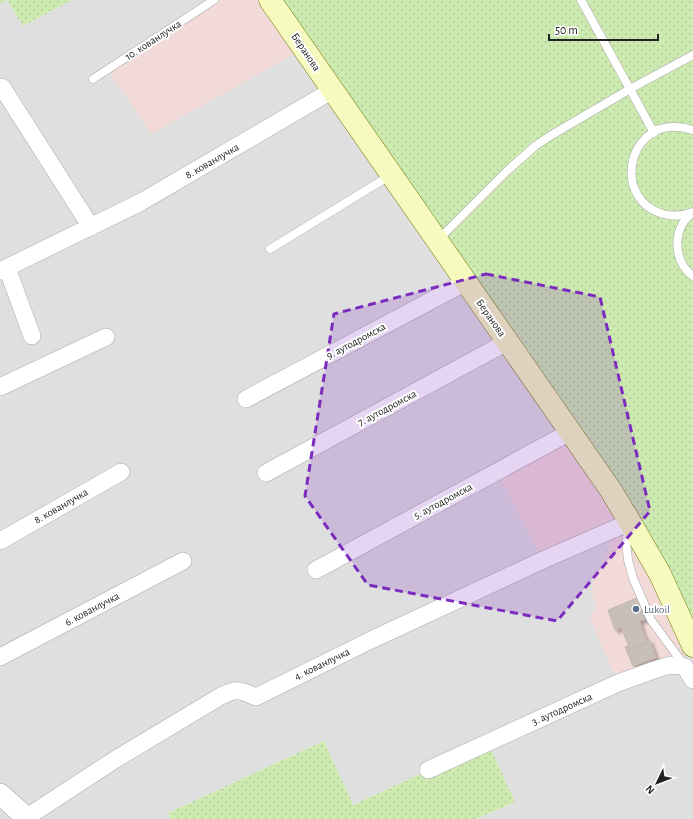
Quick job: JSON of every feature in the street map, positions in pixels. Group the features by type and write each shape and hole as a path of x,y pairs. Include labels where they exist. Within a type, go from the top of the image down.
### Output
{"main road":[{"name":"Беранова","path":"270,0 570,432 630,522 660,574 693,646"}],"street":[{"path":"2,87 91,227"},
{"name":"8. кованлучка","path":"32,336 4,270 141,202 333,90"},
{"name":"9. аутодромска","path":"246,399 466,282"},
{"path":"0,387 106,337"},
{"name":"7. аутодромска","path":"266,473 507,342"},
{"name":"5. аутодромска","path":"316,570 570,432"},
{"name":"8. кованлучка","path":"0,540 121,472"},
{"name":"4. кованлучка","path":"28,818 116,759 221,696 233,691 243,692 256,697 384,635 630,522"},
{"name":"6. кованлучка","path":"0,657 183,562"},
{"name":"3. аутодромска","path":"428,770 618,683 670,665 689,674"},
{"path":"0,794 28,818"}],"lane":[{"name":"10. кованлучка","path":"93,79 214,0"},
{"path":"581,0 654,133"},
{"path":"437,240 535,146 630,89 693,55"},
{"path":"693,130 678,127 662,129 648,136 638,147 632,161 631,177 636,192 645,204 657,212 670,216 685,216 693,212"},
{"path":"270,249 392,174"},
{"path":"693,212 680,228 677,240 678,253 682,265 693,276"},
{"path":"630,522 626,542 628,560 633,578 651,620 689,674"}],"highlighted area":[{"path":"486,274 600,297 650,511 557,621 368,585 305,496 334,314"}],"shaded area":[{"path":"7,0 23,26 72,0 214,0 304,49 570,432 612,540 606,558 594,576 592,593 596,608 654,670 693,651 693,819 476,819 515,802 488,743 353,805 324,741 168,813 171,819 0,819 0,3"},
{"path":"214,0 270,0 304,49 151,134 108,70"},
{"path":"570,432 693,651 654,670 618,683 590,619 596,608 592,593 594,576 606,558 612,540 609,531 543,560 497,472"}],"green space":[{"path":"0,0 7,0 0,3"},
{"path":"7,0 72,0 23,26"},
{"path":"270,0 693,0 693,646 660,574"},
{"path":"324,741 353,805 488,743 515,802 476,819 171,819 168,813"}],"building":[{"path":"637,598 645,619 639,621 647,643 630,649 621,627 615,630 608,610"},
{"path":"649,639 656,657 633,666 625,647 628,646 630,649 647,643 646,640"}],"place":[{"name":"Lukoil","path":"636,609"}]}
